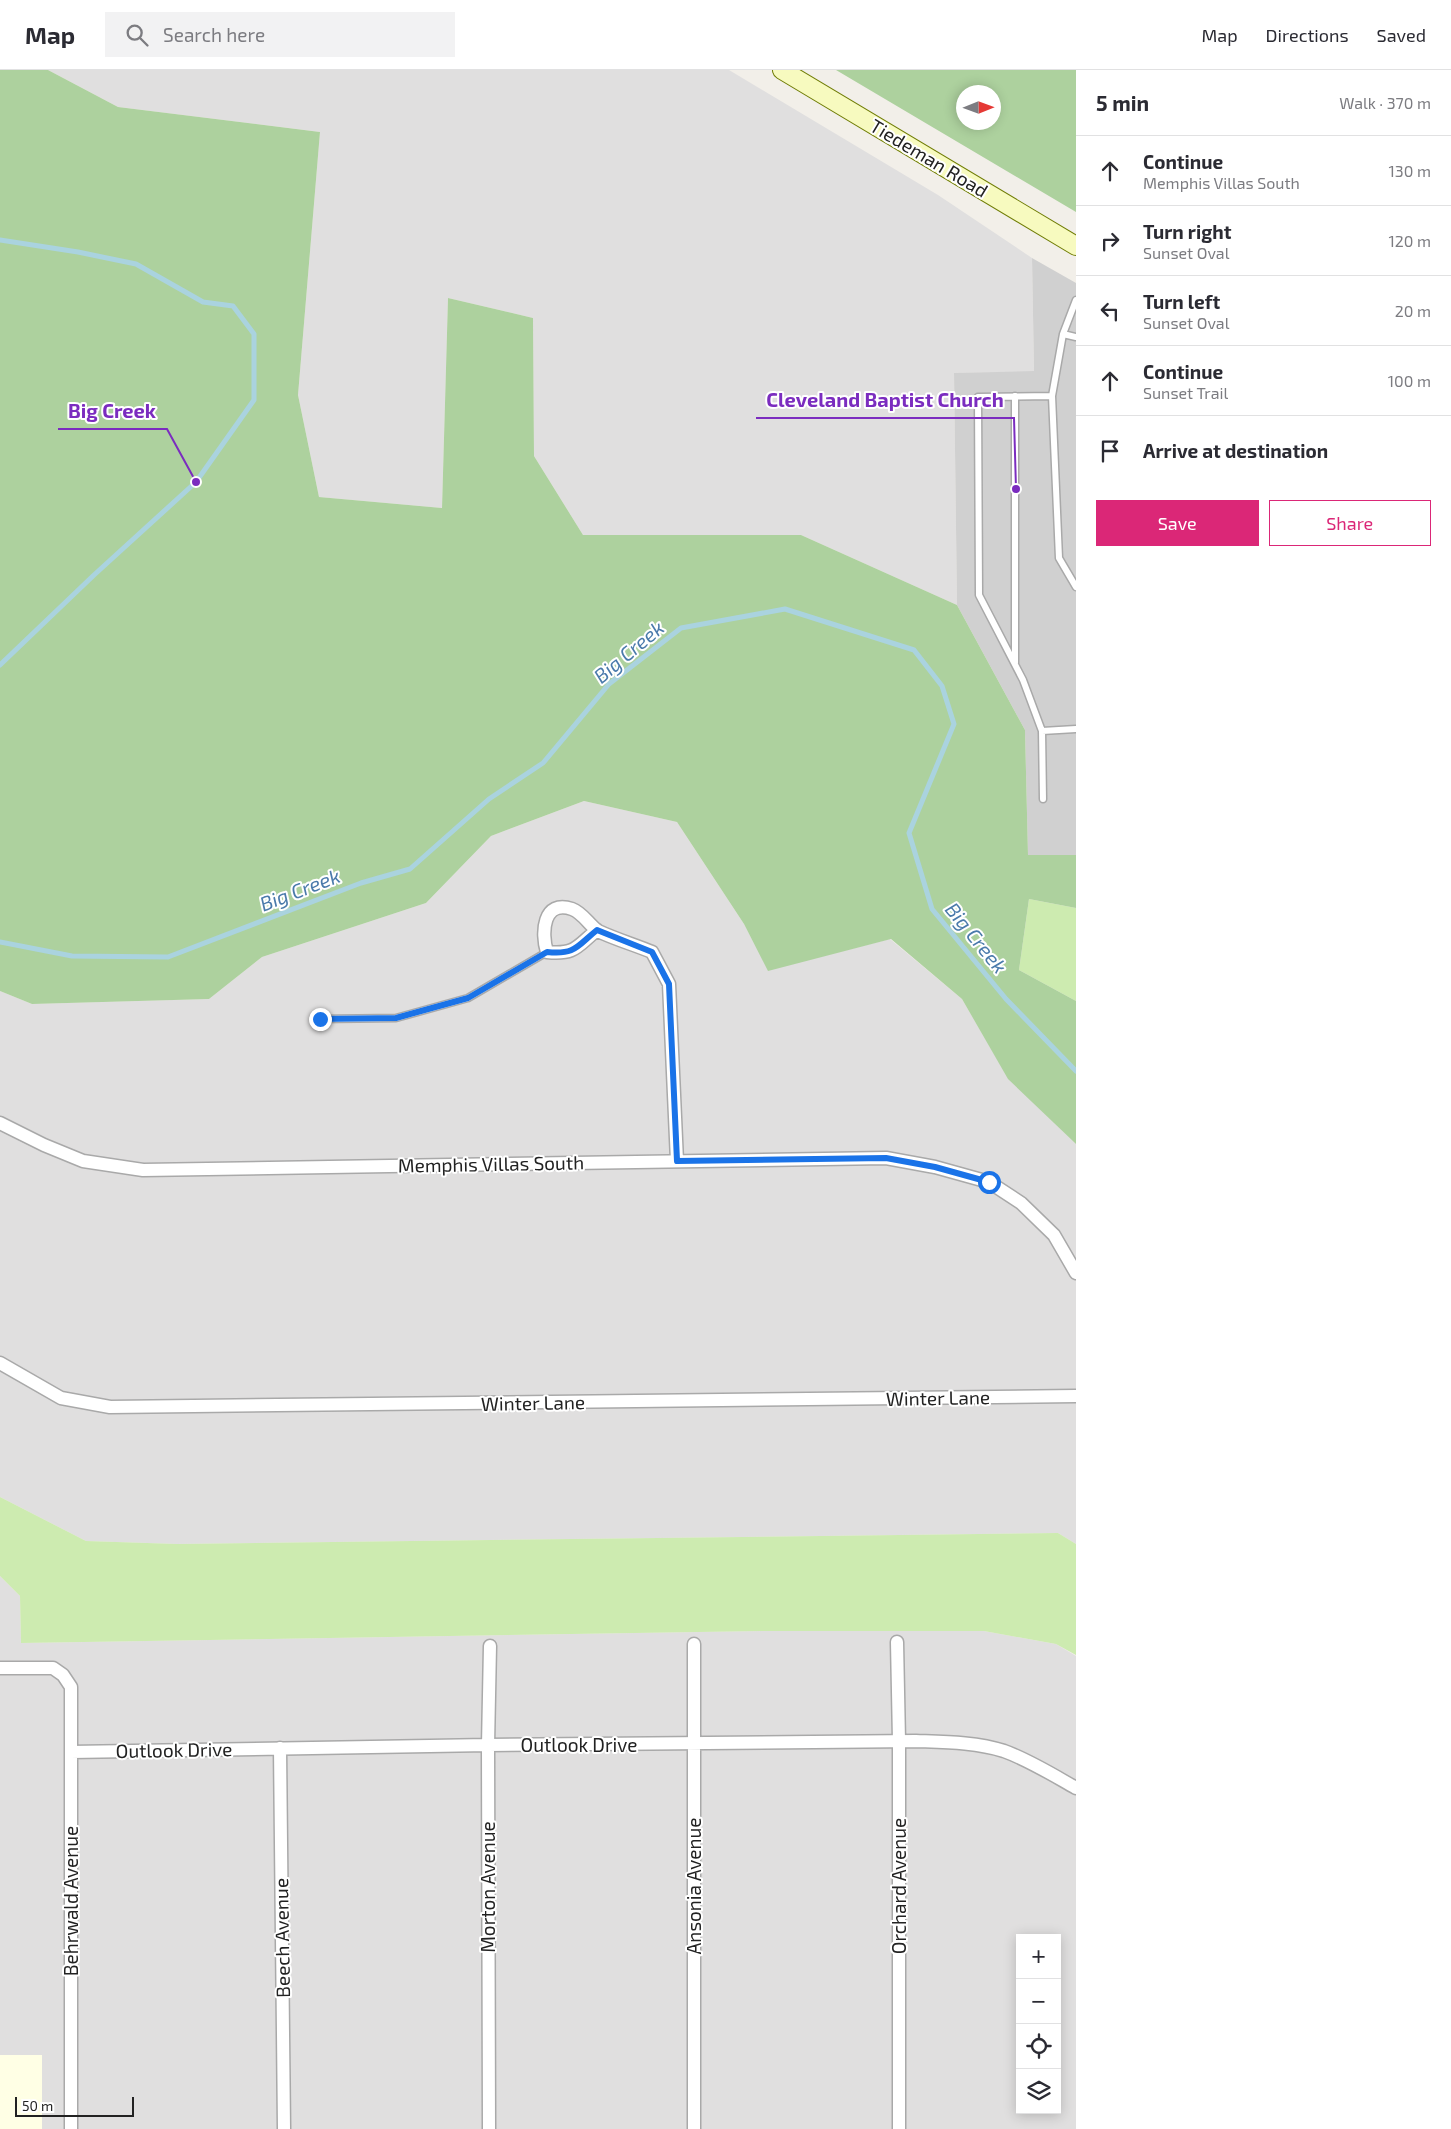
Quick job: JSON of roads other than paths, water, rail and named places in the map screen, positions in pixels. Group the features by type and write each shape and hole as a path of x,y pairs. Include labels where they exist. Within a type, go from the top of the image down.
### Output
{"main road":[{"name":"Tiedeman Road","path":"782,70 1076,246"}],"street":[{"path":"597,930 576,950 559,953 547,952 543,940 545,920 552,910 561,907 572,909 585,917 597,930 652,952 669,984 677,1161"},
{"name":"Memphis Villas South","path":"0,1122 44,1145 83,1161 143,1170 886,1158 935,1167 989,1182 1021,1203 1054,1235 1076,1274"},
{"name":"Winter Lane","path":"0,1363 61,1398 110,1408 1076,1396"},
{"name":"Orchard Avenue","path":"897,1642 899,1741 898,2129"},
{"name":"Ansonia Avenue","path":"694,1644 694,2129"},
{"name":"Morton Avenue","path":"489,2129 488,1745 490,1646"},
{"name":"Behrwald Avenue","path":"0,1668 53,1668 63,1675 71,1687 71,2129"},
{"name":"Outlook Drive","path":"72,1752 488,1745 899,1741 956,1743 1003,1751 1045,1770 1076,1788"},
{"name":"Beech Avenue","path":"280,1748 284,2129"}],"lane":[{"path":"1076,300 1063,334 1052,396 1059,558 1076,587"},
{"path":"1063,334 1076,337"},
{"path":"1043,799 1042,731 1015,665 979,595 978,396 1052,396"},
{"path":"1015,396 1015,665"},
{"path":"1042,731 1076,729"},
{"path":"320,1019 396,1018 468,998 547,952"}],"waterway":[{"name":"Big Creek","path":"0,240 78,252 136,264 203,302 233,306 254,334 254,400 196,482 94,575 0,665"},
{"name":"Big Creek","path":"0,942 72,956 168,957 361,883 410,869 489,799 543,763 609,684 681,628 785,609 914,650 942,686 954,724 909,833 932,909 1006,999 1076,1071"}],"place":[{"name":"Big Creek","path":"196,482"},
{"name":"Cleveland Baptist Church","path":"1016,489"}]}
